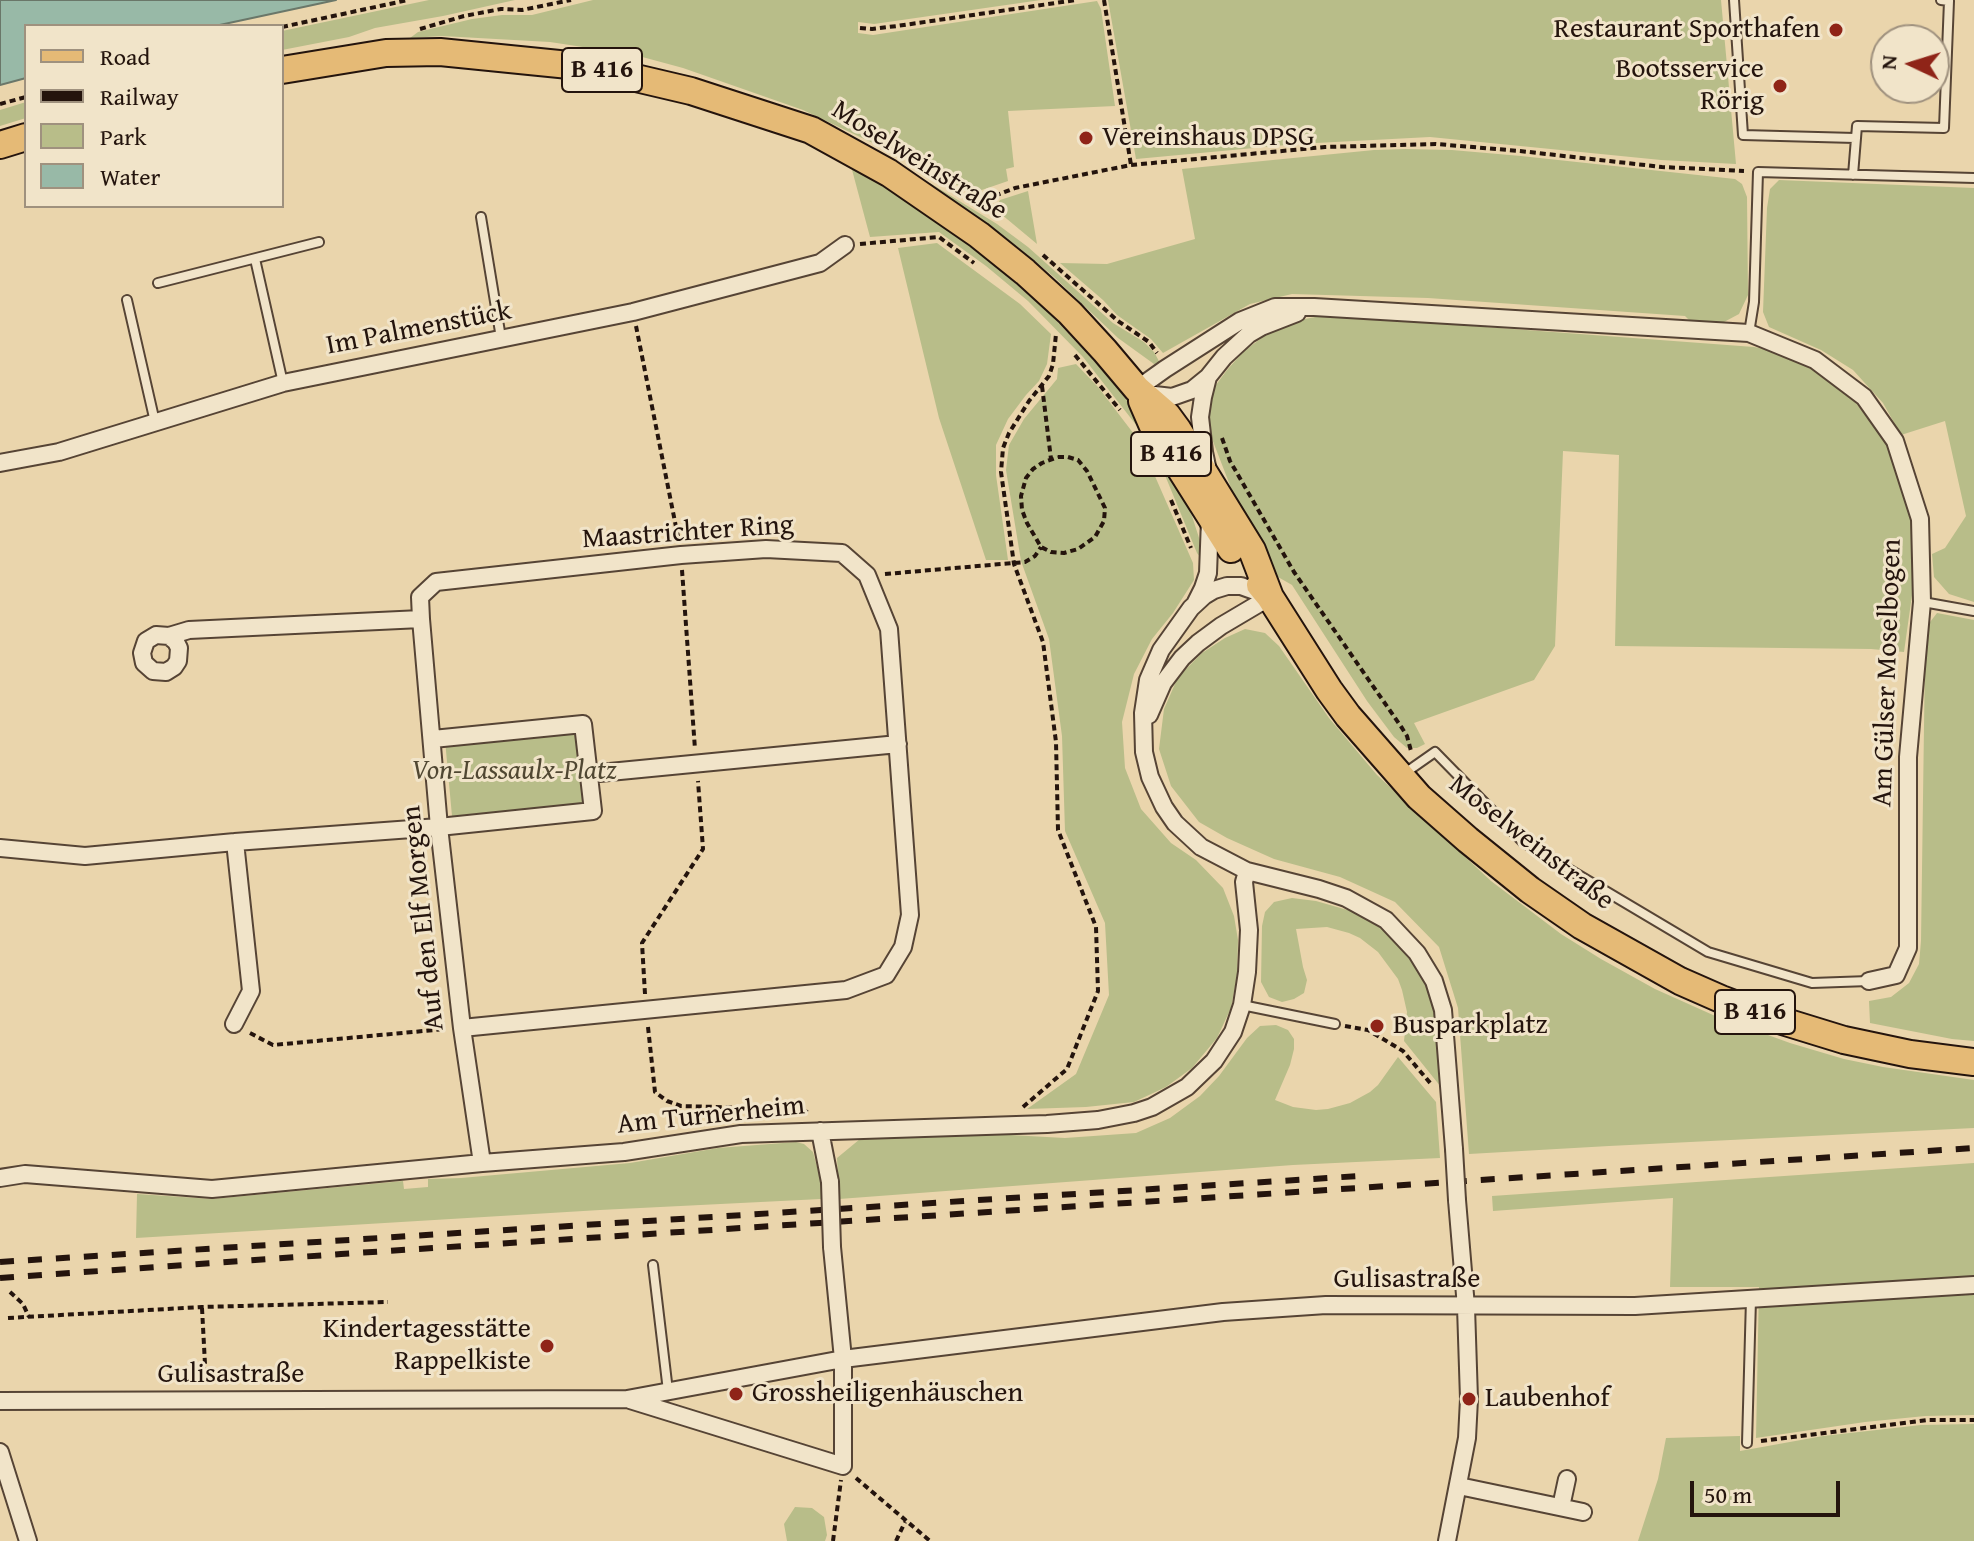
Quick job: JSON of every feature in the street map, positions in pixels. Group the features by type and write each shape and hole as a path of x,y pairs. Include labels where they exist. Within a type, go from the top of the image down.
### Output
{"main road":[{"name":"Moselweinstraße","path":"284,70 386,53 440,52 589,67 691,91 811,130 889,173 979,235 1070,313 1137,389 1167,415 1252,550 1270,597"},
{"path":"0,145 24,138"},
{"name":"Moselweinstraße","path":"1137,389 1152,424 1237,559 1270,597 1348,716 1407,771 1419,797 1530,890 1582,926 1680,981 1751,1011 1832,1037 1910,1054 1974,1062"}],"street":[{"name":"Im Palmenstück","path":"0,463 59,452 283,383 633,312 820,263 845,245"},
{"name":"Am Gülser Moselbogen","path":"1137,389 1240,321 1275,307 1314,307 1749,333 1815,360 1864,397 1895,441 1925,516 1922,602 1908,757 1908,948 1896,975 1869,981"},
{"name":"Am Gülser Moselbogen","path":"1137,389 1155,396 1172,397 1192,390 1249,334 1278,319 1314,307"},
{"path":"1208,377 1200,417 1211,483"},
{"path":"1210,517 1206,581 1195,604 1171,634 1152,667 1143,713 1144,752 1150,777 1164,807 1175,823 1201,847 1247,871 1346,898 1386,920 1425,965 1439,994 1446,1027 1466,1307 1468,1412 1467,1438 1447,1541"},
{"name":"Maastrichter Ring","path":"421,619 420,597 436,582 681,555 766,549 842,553 867,575"},
{"path":"462,1028 846,990 886,975 903,947 910,915 889,629 867,575"},
{"path":"1195,604 1214,590 1227,586 1249,588 1270,597"},
{"path":"1143,740 1156,696 1182,658 1210,635 1270,597"},
{"path":"169,636 189,630 421,619"},
{"name":"Auf den Elf Morgen","path":"421,619 439,827 462,1028 482,1163"},
{"path":"0,848 85,856 593,811 583,724 433,739"},
{"path":"589,774 898,744"},
{"path":"234,1024 251,991 235,842"},
{"name":"Am Turnerheim","path":"0,1178 25,1174 212,1189 624,1152 741,1134 1056,1124 1134,1113 1187,1087 1224,1048 1233,1032 1242,1005 1249,949 1244,882 1247,871"},
{"path":"627,1399 843,1466 843,1359 832,1247 830,1182 820,1131"},
{"name":"Gulisastraße","path":"0,1401 627,1399 843,1359 1223,1312 1326,1305 1635,1306 1974,1285"},
{"path":"0,1452 28,1541"},
{"path":"1561,1507 1567,1479"},
{"path":"1459,1486 1583,1512"}],"lane":[{"path":"1734,0 1743,135 1855,138"},
{"path":"1853,175 1857,126 1944,128 1949,1 1941,0"},
{"path":"1749,333 1754,302 1758,172 1974,178"},
{"path":"481,217 501,339"},
{"path":"158,283 319,242"},
{"path":"255,259 283,383"},
{"path":"127,300 155,422"},
{"path":"1922,602 1974,611"},
{"path":"1407,771 1435,752 1523,842 1708,952 1812,983 1869,981"},
{"path":"1242,1005 1335,1024"},
{"path":"653,1265 668,1391"},
{"path":"1747,1443 1751,1299"}],"path":[{"path":"284,27 408,0"},
{"path":"545,0 558,3"},
{"path":"386,53 411,33 437,22 476,13 522,10 571,0"},
{"path":"860,28 897,26 1076,0"},
{"path":"1104,0 1131,165"},
{"path":"0,104 24,98"},
{"path":"977,205 1015,188 1131,165 1325,147 1436,144 1662,167 1758,172"},
{"path":"845,245 939,237 984,270"},
{"path":"633,312 681,555 703,849 642,943 655,1092 681,1106 788,1109 822,1114 820,1131"},
{"path":"1019,1110 1067,1069 1098,991 1096,927 1058,830 1056,742 1043,642 1014,564 1001,472 1003,448 1018,417 1049,376 1056,334 1064,342"},
{"path":"1073,353 1120,409"},
{"path":"1042,386 1051,459"},
{"path":"1200,417 1209,419 1218,427 1230,461 1294,572 1407,736 1407,771"},
{"path":"1068,457 1078,460 1087,471 1105,508 1104,521 1095,537 1078,549 1064,553 1041,547 1022,510 1023,486 1033,469 1051,459 1068,457"},
{"path":"1170,497 1195,555 1201,561 1209,562"},
{"path":"867,575 1014,564 1029,561 1041,547"},
{"path":"234,1024 273,1045 462,1028"},
{"path":"1335,1024 1368,1030 1403,1051 1451,1109"},
{"path":"10,1292 23,1304 29,1317"},
{"path":"8,1318 202,1307 388,1302"},
{"path":"202,1307 207,1402"},
{"path":"1747,1443 1928,1420 1974,1420"},
{"path":"843,1466 930,1541"},
{"path":"833,1541 843,1466"},
{"path":"896,1541 906,1521"}],"green space":[{"path":"429,0 515,0 284,50 284,31"},
{"path":"593,0 1041,0 874,24 858,22 858,33 873,35 1097,1 1101,9 1115,106 1008,111 1014,167 1006,169 1008,181 973,193 895,148 877,145 803,110 683,68 635,55 550,42 442,36 410,38 418,32 472,19 532,15"},
{"path":"1108,0 1721,0 1736,164 1661,160 1430,137 1297,144 1136,159"},
{"path":"24,103 24,119 0,126 0,110"},
{"path":"1405,149 1521,156 1735,179 1742,184 1747,197 1748,295 1739,314 1710,325 1693,324 1685,316 1428,298 1292,294 1250,304 1163,353 1151,339 1117,315 1060,263 1107,264 1195,239 1182,169"},
{"path":"851,166 953,230 1050,314 1111,379 1148,429 1149,439 1083,357 1028,301 986,266 939,232 870,237"},
{"path":"1779,180 1974,188 1974,602 1949,594 1934,577 1932,554 1945,548 1966,516 1945,421 1901,435 1883,403 1853,370 1821,350 1769,327 1763,312 1767,208 1770,189"},
{"path":"930,183 1028,247 1113,323 1144,342 1160,363 1154,364 1118,338 1018,247 927,186"},
{"path":"1028,191 1037,244 995,209 1000,200"},
{"path":"937,243 1020,304 1051,334 1047,364 1039,381 1008,419 996,445 996,475 1008,560 986,560 939,418 898,248"},
{"path":"1325,315 1754,347 1780,352 1823,373 1847,391 1891,450 1910,508 1915,574 1904,652 1615,646 1619,455 1563,451 1555,646 1534,680 1414,723 1425,744 1407,748 1394,737 1367,701 1292,585 1278,577 1243,519 1209,431 1209,398 1243,352 1268,333 1300,320"},
{"path":"1076,364 1098,387 1140,442 1193,563 1194,580 1152,639 1134,674 1122,722 1125,768 1141,809 1171,843 1196,860 1223,888 1234,916 1238,940 1237,975 1231,1008 1217,1038 1192,1068 1166,1087 1134,1102 1027,1109 1076,1074 1109,995 1105,923 1065,831 1062,736 1049,639 1021,561 1006,470 1009,445 1024,419 1057,379 1058,368"},
{"path":"1155,451 1170,468 1192,516 1201,544 1200,557 1197,553"},
{"path":"1937,613 1974,620 1974,1041 1870,1023 1869,1001 1891,997 1909,983 1919,964 1925,655 1927,626"},
{"path":"1245,629 1265,633 1279,646 1329,718 1377,775 1491,881 1561,934 1655,989 1713,1015 1790,1043 1883,1067 1974,1080 1974,1128 1469,1154 1458,1008 1439,947 1395,902 1340,877 1274,859 1199,822 1171,786 1159,749 1164,709 1178,677 1202,653"},
{"name":"Von-Lassaulx-Platz","path":"575,727 583,803 452,816 445,740"},
{"path":"1292,898 1316,901 1373,920 1398,942 1418,967 1431,994 1441,1087 1404,1041 1407,1012 1398,979 1378,952 1360,938 1327,927 1296,929 1307,980 1304,993 1282,1002 1269,997 1261,982 1265,912 1274,902"},
{"path":"1276,1025 1288,1030 1294,1039 1294,1049 1275,1100 1293,1107 1316,1110 1350,1103 1378,1085 1398,1057 1436,1102 1440,1158 1293,1165 839,1199 837,1158 860,1139 992,1134 1065,1138 1136,1133 1170,1118 1200,1096 1247,1038 1260,1026"},
{"path":"796,1142 813,1152 821,1182 821,1199 136,1238 137,1194 212,1199 403,1181 404,1189 428,1187 428,1179 630,1163 718,1148"},
{"path":"1974,1163 1974,1415 1865,1422 1756,1438 1759,1287 1670,1287 1673,1198 1493,1211 1492,1196"},
{"path":"1974,1424 1974,1541 1638,1541 1658,1479 1666,1438 1740,1436 1740,1451 1823,1436 1921,1425"},
{"path":"795,1507 812,1508 824,1517 825,1541 787,1541 784,1524"}],"water":[{"path":"0,0 336,0 224,24 24,24 24,79 0,85"}],"railway":[{"path":"0,1278 1974,1148"},
{"path":"0,1262 1359,1176"}],"place":[{"name":"Restaurant Sporthafen","path":"1836,30"},
{"name":"Bootsservice Rörig","path":"1780,86"},
{"name":"Vereinshaus DPSG","path":"1086,138"},
{"name":"Busparkplatz","path":"1377,1026"},
{"name":"Kindertagesstätte Rappelkiste","path":"547,1346"},
{"name":"Grossheiligenhäuschen","path":"736,1394"},
{"name":"Laubenhof","path":"1469,1399"}]}
